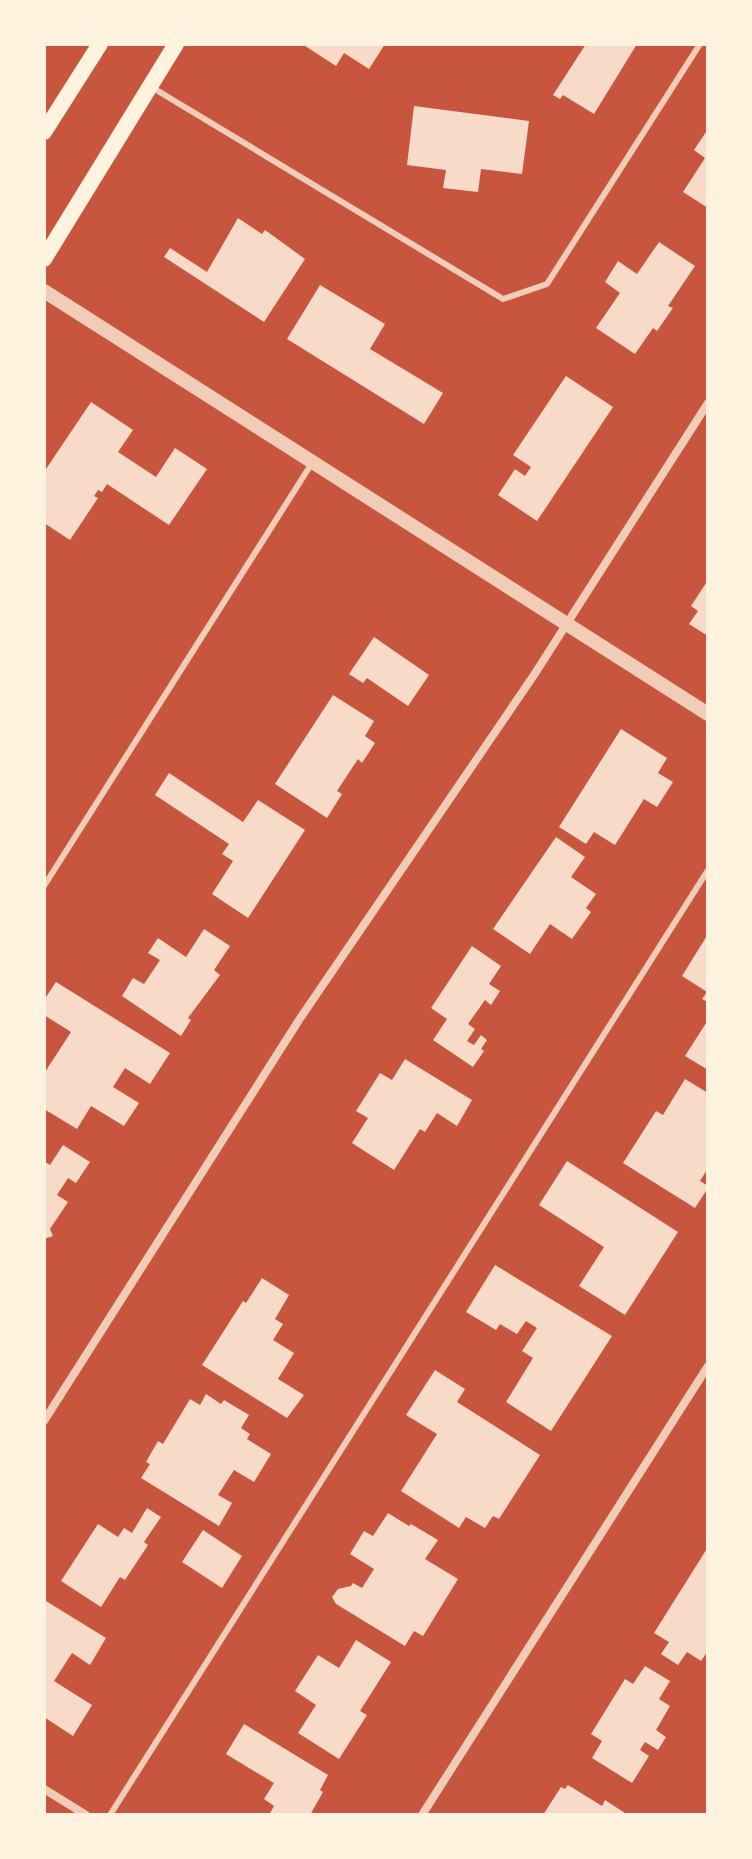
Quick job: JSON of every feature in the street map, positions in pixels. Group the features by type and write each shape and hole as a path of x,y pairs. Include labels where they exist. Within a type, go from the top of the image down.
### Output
{"main road":[{"path":"44,132 100,44"},
{"path":"44,259 176,44"}],"street":[{"path":"44,291 708,714"},
{"path":"44,1421 299,1020 567,624 708,403"},
{"path":"422,1815 708,1366"},
{"path":"44,1789 86,1815"}],"lane":[{"path":"149,87 503,299 547,284 700,44"},
{"path":"44,886 313,462"},
{"path":"110,1815 708,870"}],"building":[{"path":"302,44 385,44 369,69 344,53 336,66"},
{"path":"586,44 637,44 594,114 563,95 560,99 553,95"},
{"path":"414,106 529,121 522,174 481,169 478,192 443,188 446,170 407,165"},
{"path":"708,129 708,208 683,192 705,158 694,150"},
{"path":"238,218 262,234 265,230 305,259 264,322 164,257 170,248 207,272"},
{"path":"659,242 695,266 668,306 673,308 657,331 653,328 635,354 596,328 620,293 605,282 618,261 637,274"},
{"path":"320,285 385,324 370,349 443,393 424,424 287,339"},
{"path":"566,376 613,407 537,521 498,495 515,469 525,476 531,467 513,455"},
{"path":"91,402 133,430 118,452 156,477 175,448 207,469 169,525 107,484 102,492 98,490 94,496 98,498 70,540 44,523 44,472"},
{"path":"708,580 708,636 689,624 698,611 691,606"},
{"path":"374,637 429,675 408,706 367,678 363,683 349,674"},
{"path":"333,695 374,721 365,736 375,743 362,763 358,759 337,791 342,794 327,818 275,784"},
{"path":"621,729 667,758 658,773 673,782 657,807 644,799 615,845 594,832 586,844 559,827"},
{"path":"169,773 243,822 258,800 305,830 248,918 212,894 233,861 222,854 229,844 155,795"},
{"path":"556,837 585,857 571,877 596,894 586,908 591,912 572,939 550,924 530,954 493,929"},
{"path":"204,929 230,946 214,970 220,975 188,1018 191,1020 181,1036 122,996 133,978 144,984 160,960 148,953 158,938 186,957"},
{"path":"708,934 708,1002 702,999 707,992 682,976"},
{"path":"472,946 501,966 489,984 500,991 491,1005 485,1000 468,1024 475,1029 467,1041 474,1045 481,1035 487,1040 481,1049 484,1051 473,1067 433,1040 447,1019 431,1008"},
{"path":"56,982 170,1053 150,1084 125,1068 113,1087 139,1103 124,1126 91,1106 77,1129 44,1109 44,1071 71,1032 44,1015 44,1000"},
{"path":"708,1020 708,1070 685,1056"},
{"path":"405,1059 472,1100 457,1126 437,1113 425,1132 420,1129 394,1170 352,1143 368,1118 356,1111 380,1073 392,1080"},
{"path":"685,1079 708,1093 708,1168 700,1181 708,1188 695,1208 623,1163 656,1111 663,1115"},
{"path":"63,1145 90,1162 76,1183 68,1178 57,1195 68,1202 50,1229 53,1236 44,1239 44,1161 50,1165"},
{"path":"567,1161 678,1232 625,1315 579,1286 604,1247 539,1205"},
{"path":"495,1265 612,1336 551,1431 506,1402 533,1358 522,1351 537,1328 526,1321 517,1334 500,1324 496,1330 466,1312"},
{"path":"262,1278 289,1295 275,1319 283,1324 273,1340 294,1353 278,1379 304,1395 287,1418 202,1365 243,1301 246,1303"},
{"path":"435,1370 465,1389 457,1402 540,1455 499,1519 493,1516 485,1528 466,1517 459,1528 401,1491 437,1434 406,1415"},
{"path":"206,1394 221,1404 224,1400 249,1415 241,1428 250,1434 247,1439 271,1454 254,1482 234,1470 218,1495 232,1503 219,1526 141,1478 158,1441 163,1444 190,1399 200,1405"},
{"path":"147,1508 161,1517 144,1542 148,1545 125,1580 120,1577 101,1607 61,1581 98,1524 118,1537 124,1528 132,1533"},
{"path":"388,1513 438,1540 425,1559 458,1579 423,1636 414,1631 405,1646 336,1604 332,1597 338,1589 353,1583 362,1588 374,1569 350,1554 364,1531 373,1536"},
{"path":"203,1530 242,1556 222,1588 182,1562"},
{"path":"708,1547 708,1651 701,1661 687,1652 678,1665 661,1654 669,1642 654,1633"},
{"path":"46,1601 106,1638 90,1665 72,1653 54,1681 92,1705 73,1736 44,1717"},
{"path":"356,1640 391,1662 360,1711 367,1715 339,1759 298,1733 316,1705 295,1691 318,1655 339,1668"},
{"path":"645,1666 670,1681 659,1699 670,1706 656,1730 666,1737 658,1750 645,1742 640,1750 649,1756 632,1783 592,1758 602,1741 591,1734 625,1679 633,1684"},
{"path":"244,1724 328,1775 320,1790 323,1792 310,1815 269,1815 274,1806 264,1799 274,1783 226,1754"},
{"path":"568,1785 602,1806 605,1800 628,1815 543,1815 561,1787 565,1789"}]}
